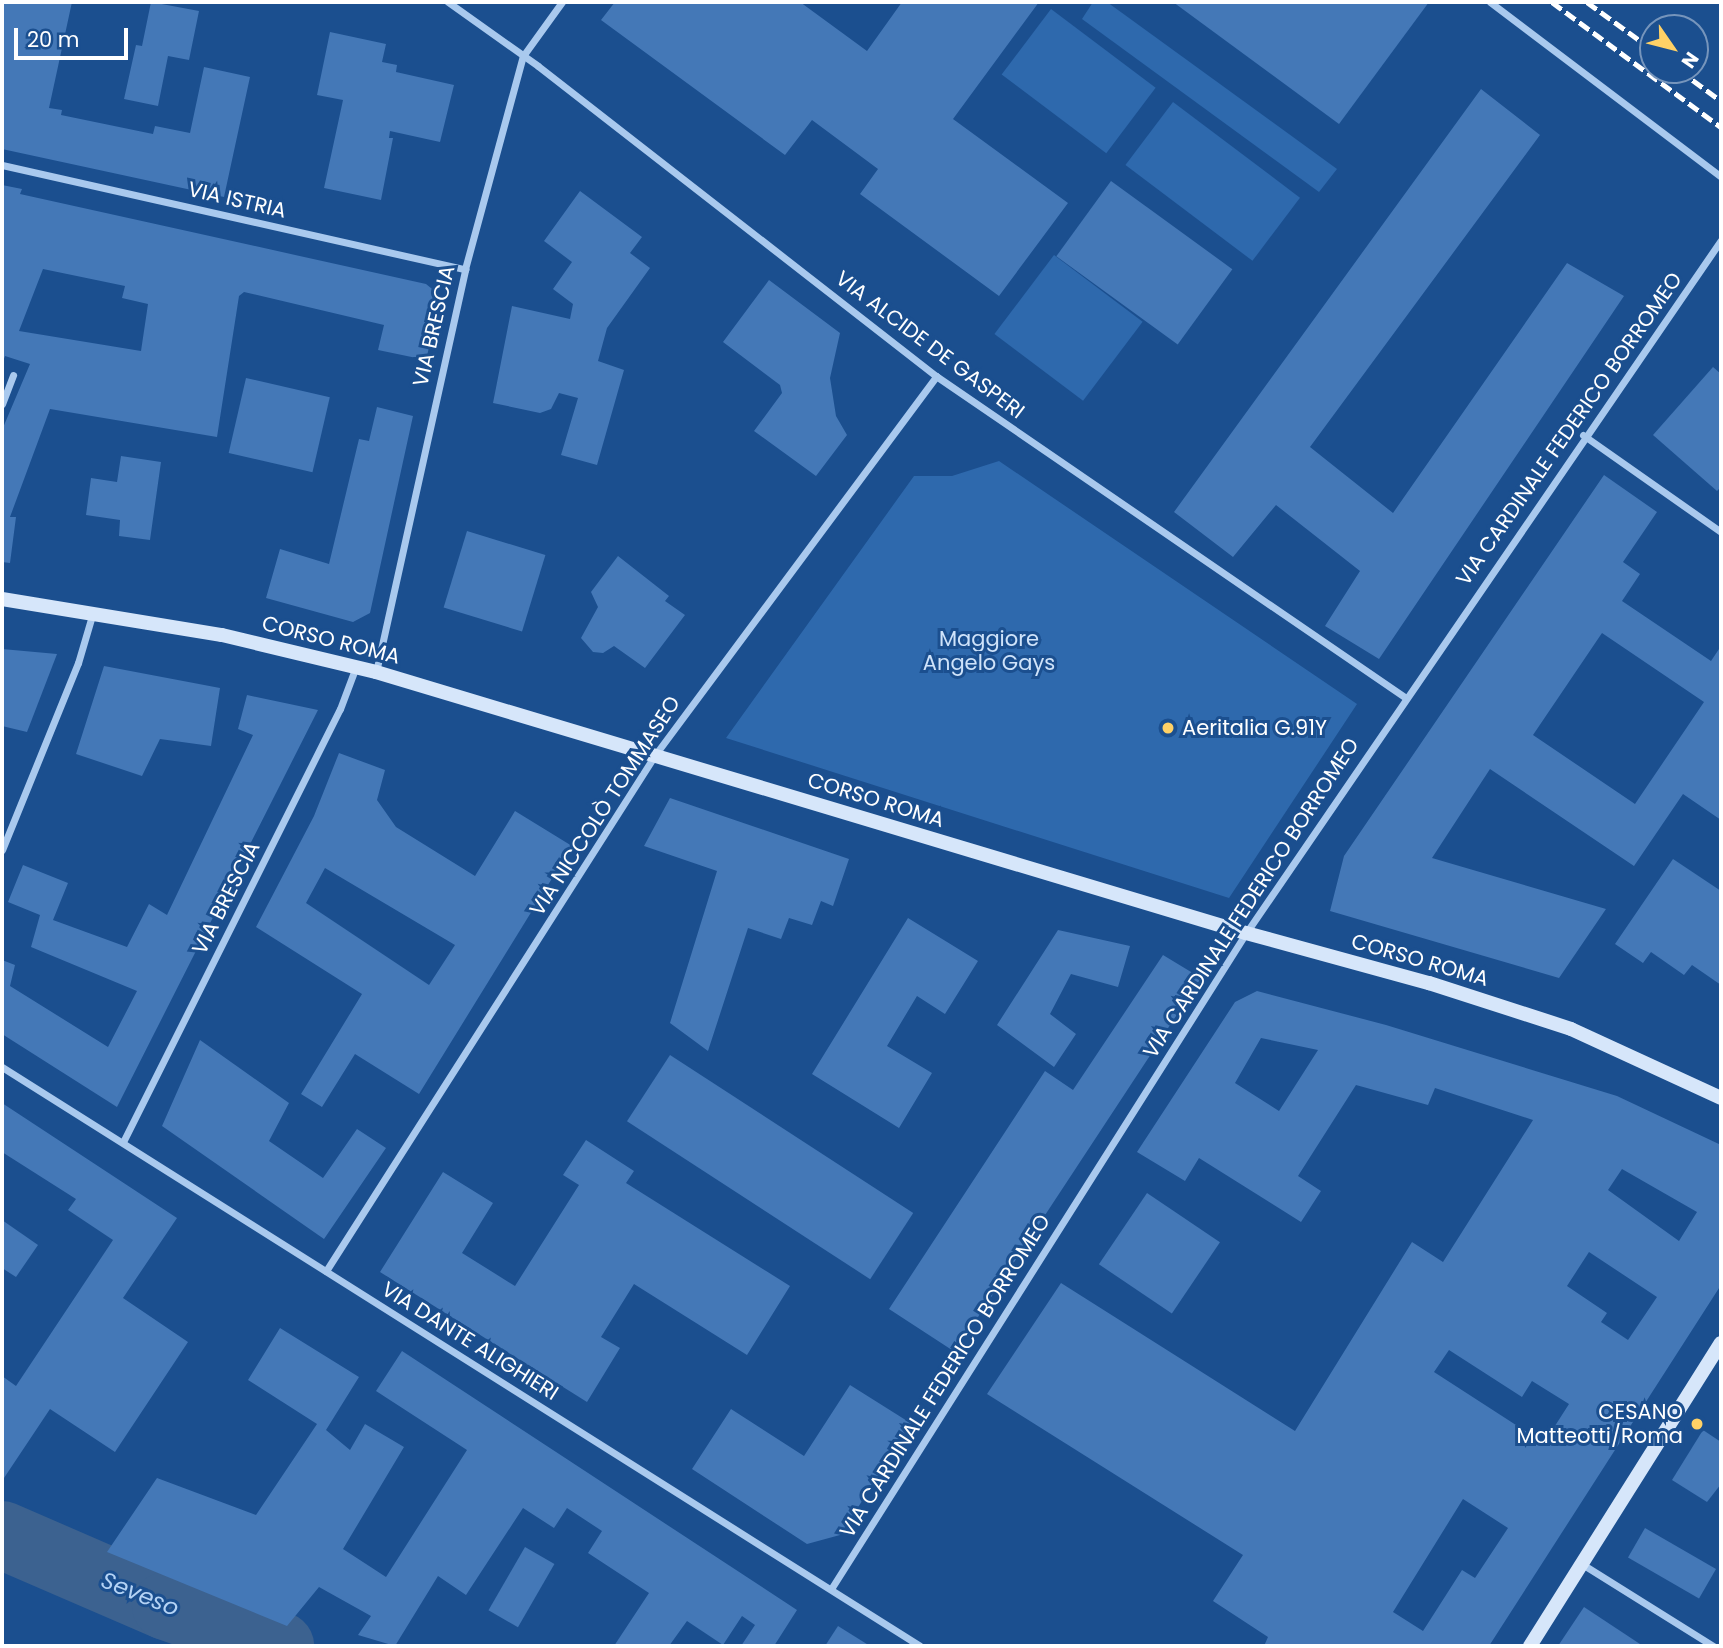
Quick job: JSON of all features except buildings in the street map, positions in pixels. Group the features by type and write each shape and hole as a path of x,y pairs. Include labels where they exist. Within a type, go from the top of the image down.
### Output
{"street":[{"name":"VIA ALCIDE DE GASPERI","path":"448,2 523,56 936,376 1406,698"},
{"name":"VIA BRESCIA","path":"376,672 465,269 523,56 562,2"},
{"path":"1490,2 1721,177"},
{"name":"VIA ISTRIA","path":"2,165 465,269"},
{"name":"VIA CARDINALE FEDERICO BORROMEO","path":"831,1589 1245,933 1583,435 1721,240"},
{"path":"2,404 13,375"},
{"name":"VIA NICCOLÒ TOMMASEO","path":"326,1271 655,755 936,376"},
{"path":"1583,435 1721,532"},
{"name":"CORSO ROMA","path":"2,599 93,611 222,635 376,672 1245,933 1429,983 1571,1029 1721,1098"},
{"path":"2,850 78,663 93,611"},
{"name":"VIA BRESCIA","path":"123,1142 340,709 355,668"},
{"name":"VIA DANTE ALIGHIERI","path":"2,1067 919,1646"},
{"path":"1530,1646 1721,1343"},
{"path":"1581,1564 1713,1646"}],"green space":[{"path":"1093,2 1107,2 1337,169 1319,192 1082,19"},
{"path":"1051,9 1156,88 1106,153 1002,74"},
{"path":"1173,102 1300,198 1252,261 1125,165"},
{"path":"1054,255 1143,322 1083,401 994,334"},
{"name":"Maggiore Angelo Gays","path":"999,461 1357,704 1229,898 726,738 914,476 952,476"}],"waterway":[{"name":"Seveso","path":"2,1535 166,1606 280,1646"}],"railway":[{"path":"1552,2 1721,127"},
{"path":"1587,2 1639,40"},
{"path":"1698,84 1721,101"}],"place":[{"name":"Aeritalia G.91Y","path":"1168,728"},
{"name":"CESANO Matteotti/Roma","path":"1697,1424"}]}
